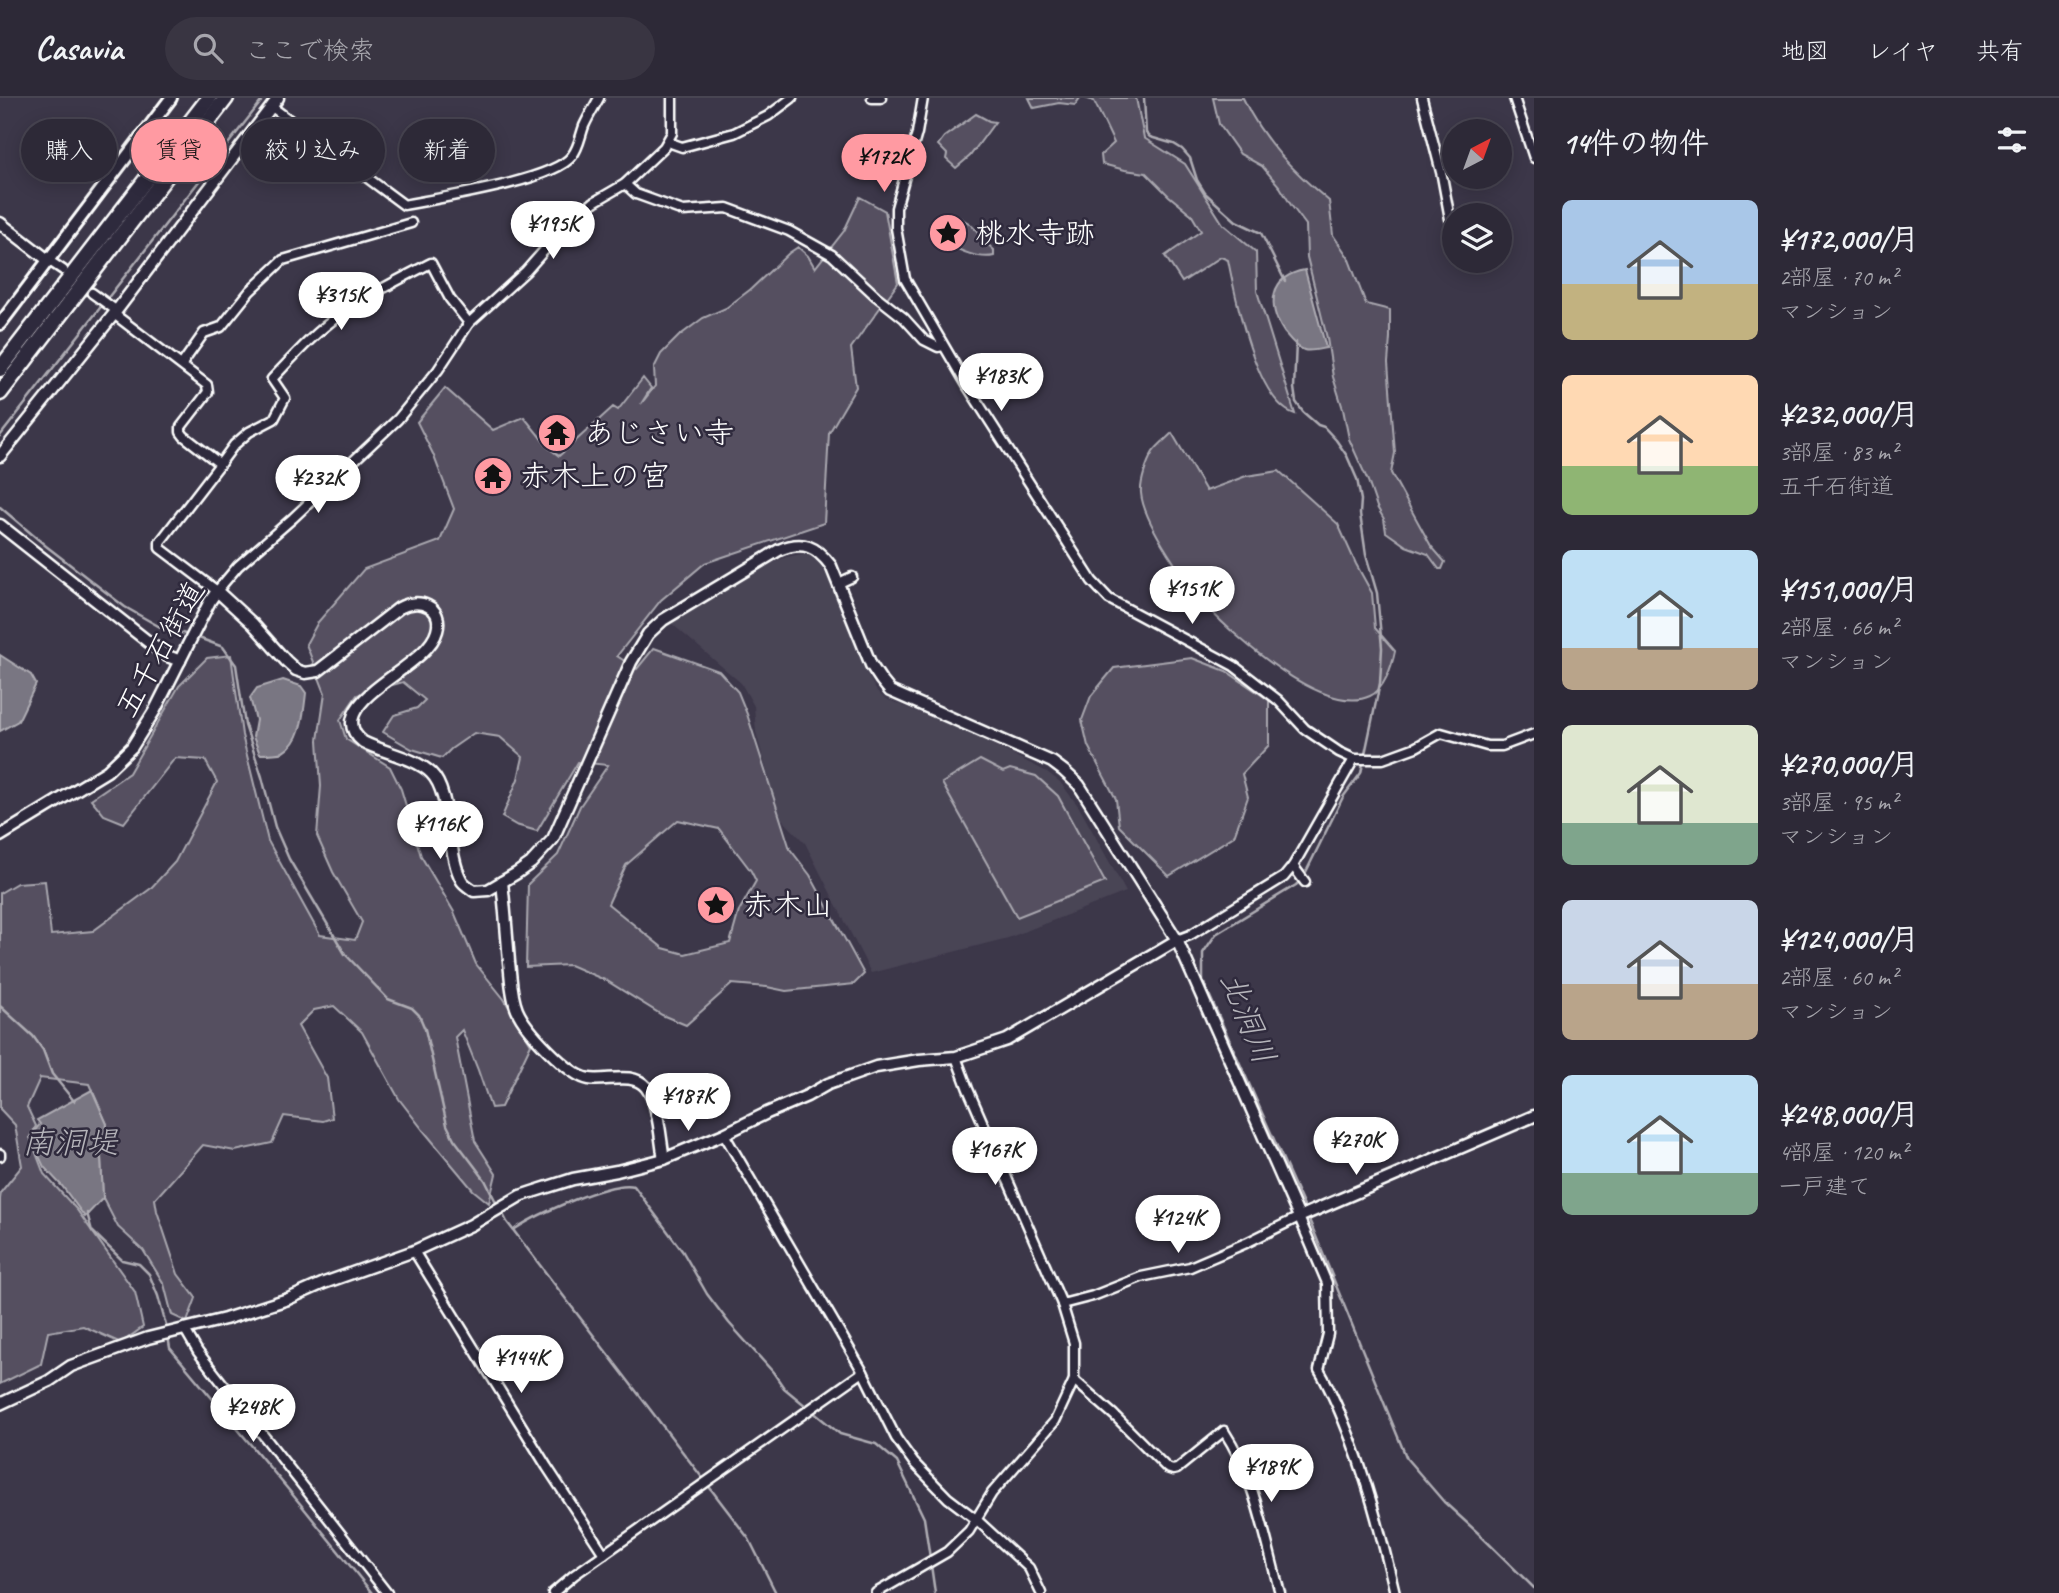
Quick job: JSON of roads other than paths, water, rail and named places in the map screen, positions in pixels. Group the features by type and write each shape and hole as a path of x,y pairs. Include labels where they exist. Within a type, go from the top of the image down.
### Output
{"highway":[{"path":"0,369 209,98"},
{"path":"0,393 226,98"}],"main road":[{"path":"0,324 171,98"}],"street":[{"path":"0,456 278,98"},
{"path":"272,107 404,205 522,180 561,166 571,158 578,146 584,126 599,98"},
{"path":"672,98 673,125 668,142 682,147 734,133 768,116 792,98"},
{"path":"872,98 881,98"},
{"path":"923,98 917,133 896,208 896,228 905,279 968,387 1092,581 1109,599 1234,666 1278,700 1305,729 1327,745 1354,759 1383,759 1416,747 1441,733 1487,746 1502,746 1534,734"},
{"path":"1422,98 1447,203"},
{"path":"1514,98 1534,158"},
{"name":"五千石街道","path":"0,836 107,771 122,758 142,734 210,601 239,566 293,519 398,419 438,370 469,323 526,271 550,242 594,202 625,184 668,142"},
{"path":"625,184 636,194 683,211 727,208 789,231 832,255 904,318 924,340 938,347 943,346"},
{"path":"0,223 63,271"},
{"path":"182,364 204,333 221,327 250,291 283,260 411,223"},
{"path":"469,323 450,299 431,262 340,315 293,356 272,379 285,398 274,419 249,432 234,445 160,542 160,548 217,591 253,624 286,662 305,673 318,671 406,604 414,602 429,606 435,612 438,621 435,636 417,656 359,706 351,721 352,729 363,743 416,764 429,771 438,781 456,863 463,883 474,891 488,890 531,863 553,839 631,662 648,634 663,620 789,546 814,548 831,566 872,665 890,691 1052,762 1064,771 1079,785 1177,940 1327,1283 1328,1334 1319,1370 1334,1398 1367,1487 1395,1593"},
{"path":"92,293 207,385 208,391 181,427 181,432 220,464"},
{"path":"0,525 165,655 180,661"},
{"path":"839,583 852,577"},
{"path":"0,1404 49,1381 71,1366 148,1338 225,1319 288,1299 324,1283 414,1251 471,1225 520,1196 573,1179 664,1159 724,1134 828,1084 876,1067 956,1057 1007,1040 1177,940 1190,936 1284,877 1293,866 1354,759"},
{"path":"1293,866 1306,882"},
{"path":"502,882 512,988 515,1007 522,1020 544,1046 577,1076 590,1080 627,1078 640,1082 648,1089 654,1103 664,1159"},
{"path":"876,1593 947,1552 969,1531 992,1493 1055,1421 1074,1380 1074,1342 1062,1304 956,1057"},
{"path":"1062,1304 1093,1296 1141,1277 1190,1267 1534,1116"},
{"path":"724,1134 863,1372 896,1438 914,1463 948,1498 977,1520 1029,1568 1041,1593"},
{"path":"414,1251 604,1554"},
{"path":"184,1328 198,1352 387,1593"},
{"path":"553,1593 604,1554 863,1372"},
{"path":"1074,1380 1172,1470 1177,1469 1224,1431 1241,1458 1280,1593"}],"water":[{"path":"1305,270 1326,348 1312,351 1298,347 1284,332 1274,303 1278,285 1293,273"},
{"path":"0,655 31,675 36,684 18,721 0,731"},
{"path":"283,680 301,686 306,693 301,725 294,741 283,752 260,754 253,737 256,720 250,698 257,688"},
{"name":"南洞堤","path":"92,1090 107,1124 101,1157 103,1198 85,1217 44,1167 30,1137 40,1124 37,1120"}],"waterway":[{"path":"0,436 264,98"},
{"name":"北洞川","path":"1144,98 1146,133 1182,149 1190,158 1197,180 1205,193 1236,221 1261,233 1285,281"},
{"name":"北洞川","path":"1296,342 1296,402 1303,412 1324,427 1336,440 1357,479 1366,555 1377,593 1382,648 1380,683 1361,773 1343,797 1304,876"},
{"path":"0,507 125,607 160,627 189,635"},
{"path":"196,637 223,647 236,665 245,725 275,827 289,859 345,954 388,999 412,1008 419,1015 425,1029 447,1125 454,1139 485,1180 498,1206"},
{"name":"北洞川","path":"1300,881 1216,934 1203,953 1203,981 1306,1211"},
{"path":"0,1006 33,1036 43,1050 52,1074 74,1101"},
{"path":"515,1229 592,1193 609,1188 634,1186 683,1252 707,1294 784,1388 840,1434 876,1444 897,1462 924,1518 930,1558"},
{"path":"502,1212 749,1539 776,1593"},
{"path":"87,1213 92,1231 122,1260 139,1264 149,1274 167,1329"},
{"name":"北洞川","path":"1308,1217 1407,1459 1444,1502 1534,1588"},
{"path":"168,1336 170,1348 372,1593"},
{"path":"931,1565 935,1593"}],"place":[{"name":"桃水寺跡","path":"948,233"},
{"name":"あじさい寺","path":"557,433"},
{"name":"赤木上の宮","path":"493,476"},
{"name":"赤木山","path":"716,905"}]}
